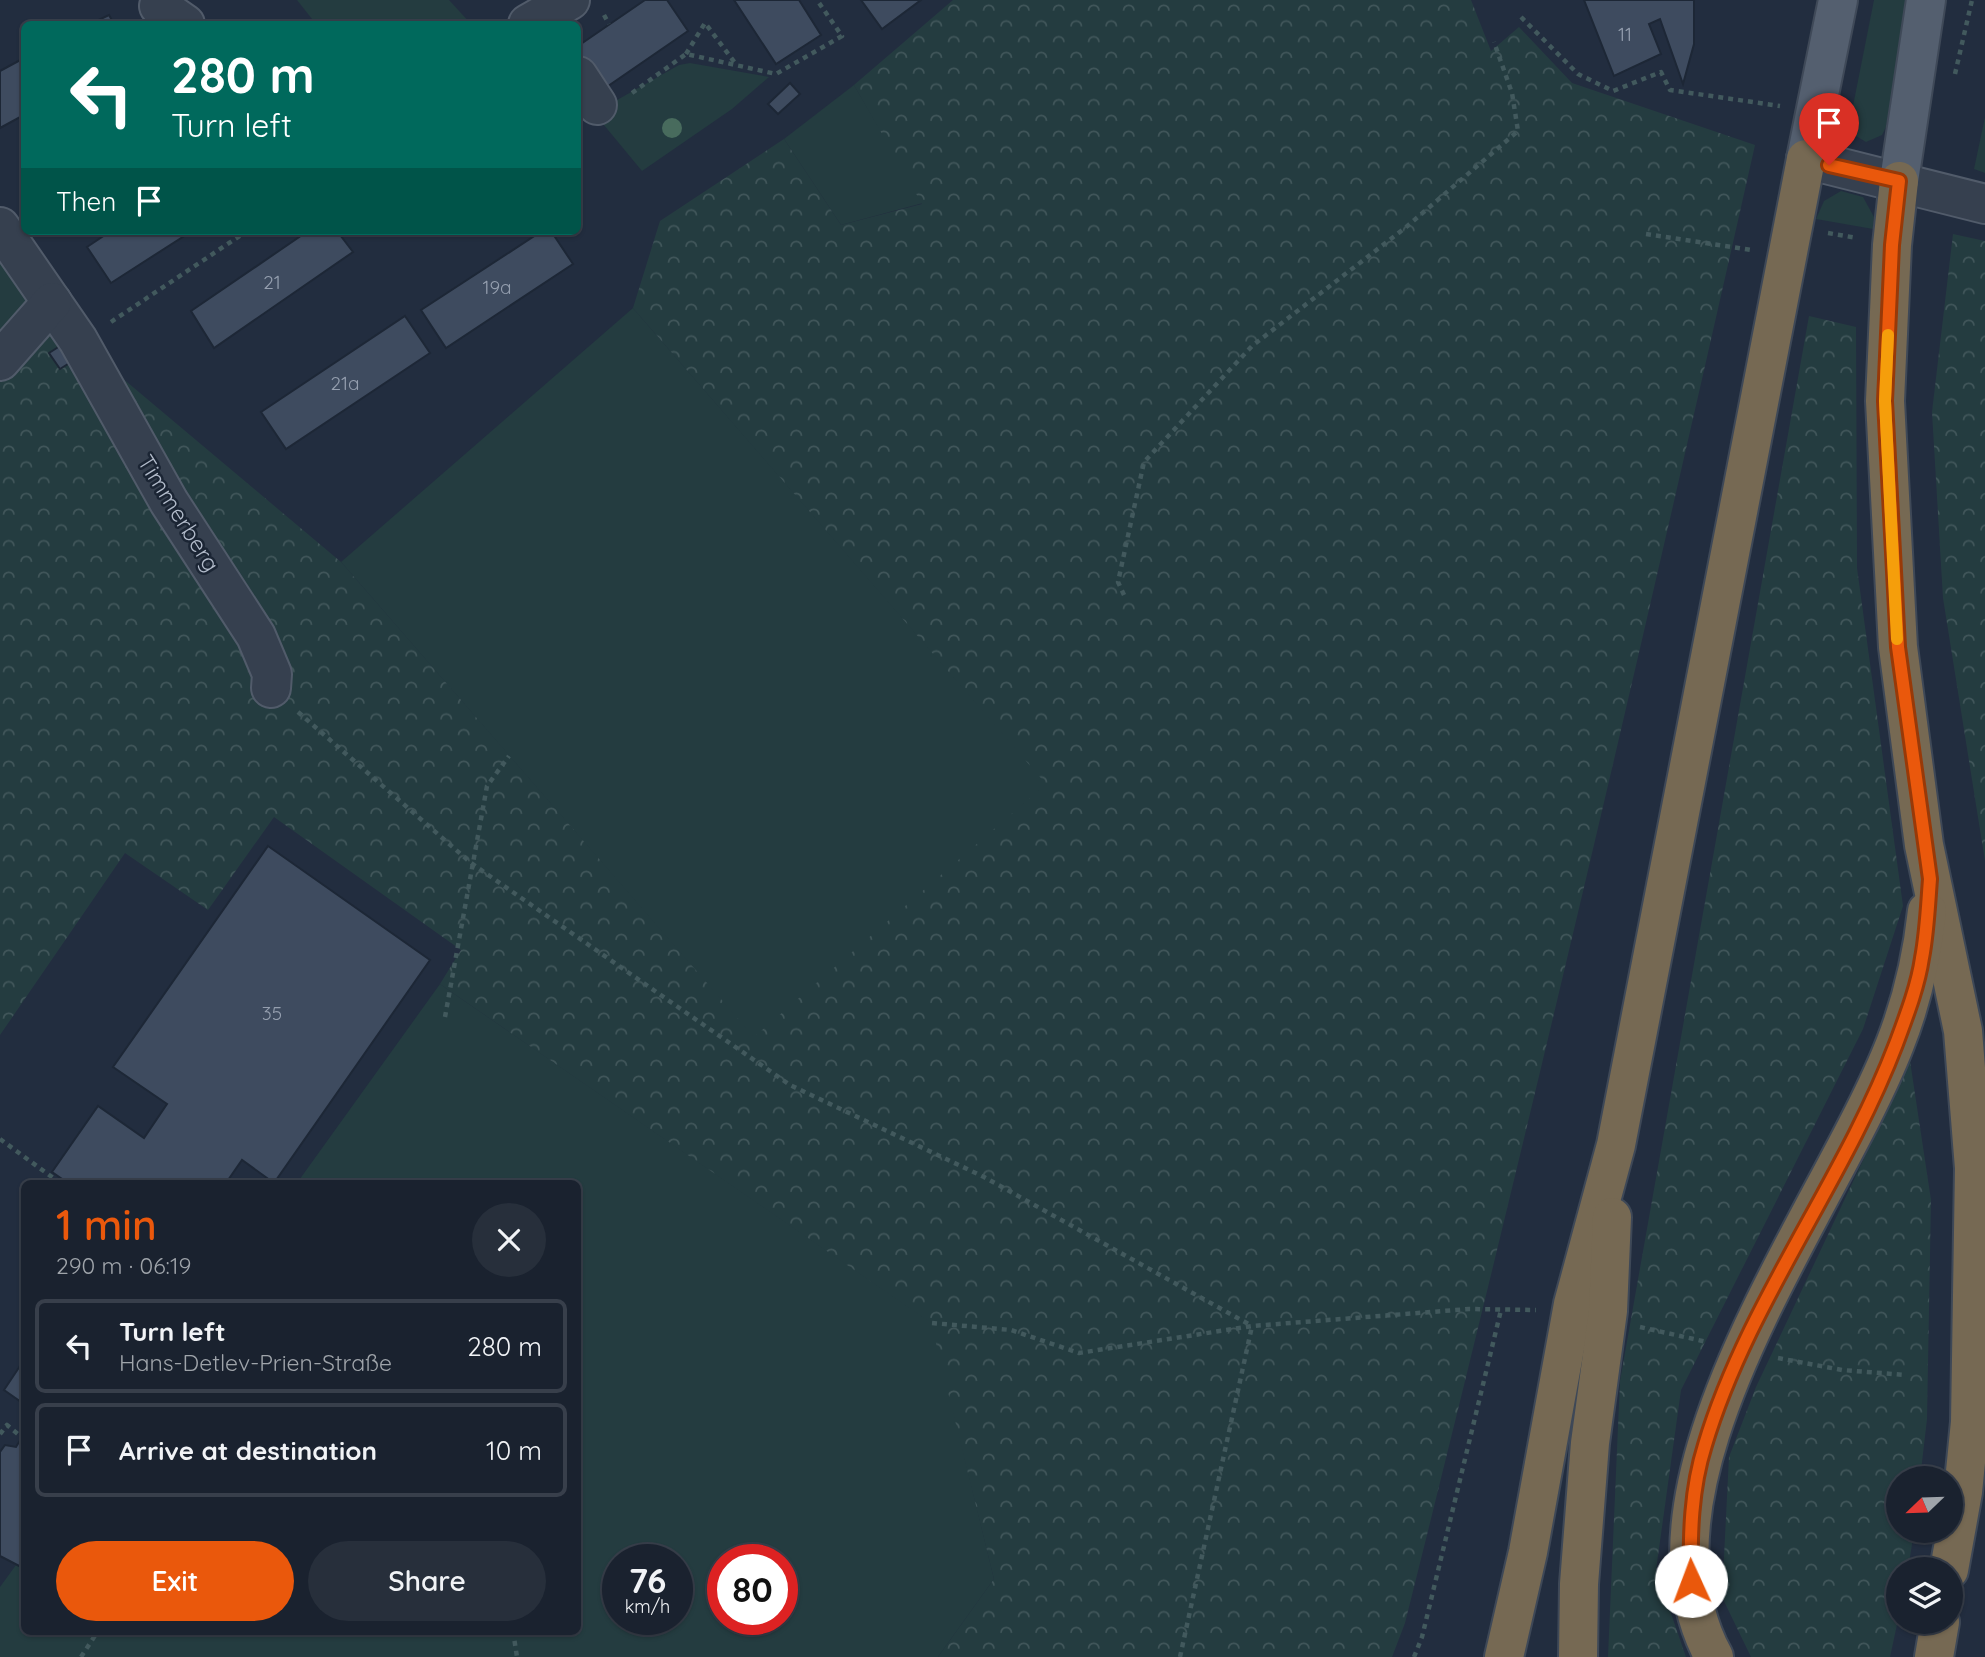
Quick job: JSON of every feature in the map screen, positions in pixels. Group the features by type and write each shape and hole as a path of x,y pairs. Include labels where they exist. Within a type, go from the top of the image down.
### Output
{"highway":[{"path":"1504,1657 1528,1552 1573,1304 1616,1145 1806,159"},
{"path":"1899,181 1892,245 1885,401 1898,647 1930,879 1963,1031 1974,1168 1970,1422 1963,1492 1951,1557"},
{"path":"1714,1657 1696,1609 1691,1581 1693,1500 1704,1447 1735,1368 1844,1153 1895,1044 1922,960 1930,879"},
{"path":"1578,1657 1579,1584 1590,1443 1608,1311 1616,1145"},
{"path":"1934,1657 1938,1634"}],"main road":[{"path":"1806,159 1838,0"},
{"path":"1899,181 1926,0"}],"street":[{"path":"1806,159 1985,204"},
{"name":"Timmerberg","path":"0,226 78,340 169,502 266,654 272,674 271,688"},
{"path":"0,361 52,302"}],"path":[{"path":"686,54 776,74 842,36 817,0"},
{"path":"1521,17 1578,74 1613,91 1661,72 1670,90 1788,108"},
{"path":"587,91 614,107 686,54 705,23 736,64"},
{"path":"1124,595 1118,582 1143,462 1252,346 1405,228 1518,131 1512,93 1493,42"},
{"path":"1792,226 1892,245"},
{"path":"1646,234 1759,252"},
{"path":"78,340 115,320 241,235"},
{"path":"271,688 471,863 790,1085 985,1177 1252,1326"},
{"path":"445,1017 487,786 509,756"},
{"path":"0,1139 57,1180"},
{"path":"1414,1657 1422,1637 1501,1310"},
{"path":"932,1323 1011,1330 1079,1353 1252,1326 1501,1310 1539,1310"},
{"path":"1180,1657 1252,1326"},
{"path":"1633,1326 1717,1345"},
{"path":"1767,1355 1842,1370 1906,1376"},
{"path":"0,1434 7,1425 21,1437"},
{"path":"81,1657 95,1635"},
{"path":"514,1635 517,1657"}],"green space":[{"path":"297,0 449,0 468,21 314,21"},
{"path":"953,0 1471,0 1491,51 1519,27 1572,83 1755,145 1541,1070 1405,1623 1392,1657 938,1657 994,1579 931,1323 440,984 461,950 274,817 208,910 125,853 0,1035 0,369 46,314 341,562 754,1037 1046,784 633,308 660,221 784,139 841,225 922,204 854,85"},
{"path":"1874,0 1908,0 1886,127 1882,135 1866,142 1856,136 1850,121"},
{"path":"690,63 769,77 732,109 642,171 594,113 679,65"},
{"path":"854,85 923,203 841,225 784,139"},
{"path":"1985,117 1985,173 1974,169"},
{"path":"1841,191 1863,197 1874,217 1873,229 1816,219 1824,201"},
{"path":"1953,234 1985,241 1985,861 1943,598 1932,412"},
{"path":"0,243 46,314 0,369"},
{"path":"633,308 1047,784 754,1038 341,562"},
{"path":"1809,316 1856,327 1857,568 1903,906 1863,1029 1681,1390 1656,1570 1686,1657 1608,1657 1620,1381"},
{"path":"440,984 932,1323 994,1579 938,1657 0,1657 0,1587 21,1558 21,1635 581,1635 581,1180 299,1180"},
{"path":"1910,1061 1931,1200 1927,1419 1922,1466 1886,1466 1886,1544 1912,1544 1910,1557 1886,1557 1886,1634 1895,1634 1890,1657 1751,1657 1722,1597 1729,1457 1756,1387"}],"building":[{"path":"645,0 667,0 688,31 595,95 581,74 581,44"},
{"path":"734,0 799,0 821,35 776,64"},
{"path":"861,0 921,0 882,29"},
{"path":"1584,0 1694,0 1694,44 1683,84 1660,19 1649,24 1661,54 1614,76"},
{"path":"109,15 112,21 96,21"},
{"path":"21,60 21,117 0,128 0,71"},
{"path":"790,83 800,94 778,114 768,104"},
{"path":"105,235 186,235 111,283 87,247"},
{"path":"302,235 340,235 353,252 214,348 191,311"},
{"path":"536,235 554,235 573,264 446,348 421,310"},
{"path":"405,316 430,353 286,449 261,412"},
{"path":"60,346 71,362 60,369 49,353"},
{"path":"268,846 430,960 276,1180 270,1180 242,1160 228,1180 64,1180 52,1172 98,1106 144,1138 167,1104 113,1067"},
{"path":"21,1364 21,1402 4,1390"},
{"path":"21,1439 21,1567 0,1556 0,1452 5,1445 16,1447"}],"slow traffic":[{"path":"1888,335 1885,401 1897,639"}],"route":[{"path":"1691,1581 1693,1500 1704,1447 1721,1398 1767,1301 1844,1153 1895,1044 1922,960 1928,906 1930,879 1898,647 1885,401 1892,245 1899,181 1829,165"}]}
